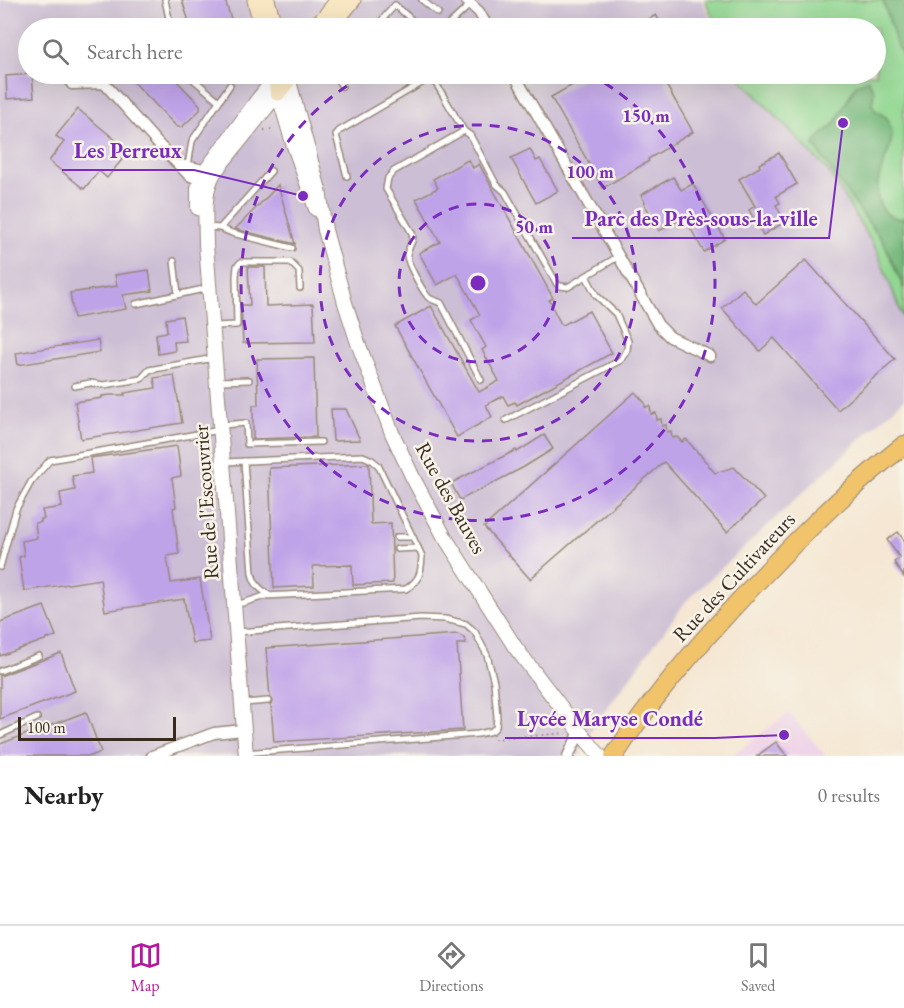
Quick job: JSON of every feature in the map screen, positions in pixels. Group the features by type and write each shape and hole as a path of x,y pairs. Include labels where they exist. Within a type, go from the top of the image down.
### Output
{"main road":[{"path":"255,0 267,18"},
{"path":"267,0 271,18"},
{"path":"325,18 338,0"},
{"path":"329,18 353,0"},
{"name":"Rue des Cultivateurs","path":"614,756 674,676 744,596 831,508 904,445"},
{"name":"Rue des Cultivateurs","path":"625,756 693,667 772,579 827,525 904,457"}],"street":[{"path":"468,2 482,18"},
{"path":"109,84 160,146 185,168 206,178"},
{"path":"206,178 253,124 257,110 277,84"},
{"path":"206,178 277,84"},
{"name":"Rue des Bauves","path":"283,84 288,128 310,194 325,230"},
{"name":"Rue des Bauves","path":"284,84 319,190 325,230 358,343 392,433 413,478 444,536 515,647 600,756"},
{"path":"520,84 658,325 670,337 710,356"},
{"path":"253,124 272,120 288,128"},
{"name":"Rue de l'Escouvrier","path":"206,178 210,227 206,245 246,755"},
{"path":"152,756 214,733 243,730"},
{"path":"568,756 580,732"}],"lane":[{"path":"165,0 169,18"},
{"path":"422,0 438,13"},
{"path":"384,18 397,2 412,18"},
{"path":"454,18 468,2"},
{"path":"199,84 219,101"},
{"path":"347,176 336,135 339,131 420,84"},
{"path":"436,84 464,131 470,135 496,184 505,192 557,284 568,287 619,256"},
{"path":"185,168 192,141 230,85"},
{"path":"464,131 394,171 388,178 386,189 409,225 414,238 408,250 407,258 410,268 429,298 441,303 481,380"},
{"path":"210,227 271,171"},
{"path":"210,227 292,248"},
{"path":"174,261 178,294"},
{"path":"213,326 237,325 236,277 237,266 241,262 290,262 299,271 300,288"},
{"path":"506,420 621,360 624,356 628,341 616,314 596,295 586,276"},
{"path":"136,304 210,288"},
{"path":"75,386 90,383 104,385 141,379 149,370 215,358"},
{"path":"217,381 249,380"},
{"path":"0,567 16,509 31,482 50,460 246,423 247,444 321,442"},
{"path":"224,462 342,456 363,456 372,460 378,465 422,556 421,572 415,583 406,589 269,595 243,603 234,603"},
{"path":"244,461 252,573 254,582 269,595"},
{"path":"397,537 413,537"},
{"path":"397,549 418,548"},
{"path":"236,632 420,618 445,619 466,624 475,632 488,655 494,682 497,717 496,727 492,731 478,734 246,755"},
{"path":"0,670 39,656"},
{"path":"242,704 268,701"},
{"path":"0,735 38,718"}],"shaded area":[{"path":"0,0 702,0 710,18 18,18 18,84 745,84 829,172 877,251 904,320 904,399 687,600 593,727 579,756 0,756"},
{"path":"789,713 826,756 731,756"}],"green space":[{"path":"705,0 904,0 904,320 877,251 829,172 745,84 886,84 886,18 713,18"},
{"path":"883,0 904,0 904,65 902,55"},
{"path":"870,84 874,91 872,104 875,110 887,118 891,131 890,146 877,189 883,210 895,218 904,219 904,289 884,243 814,145 817,139 834,124 856,85"}],"building":[{"path":"182,0 225,0 231,18 188,18"},
{"path":"18,75 18,84 33,84 34,97 7,99 6,76"},
{"path":"136,84 180,84 200,105 200,110 182,127 177,127"},
{"path":"574,84 666,84 693,132 603,188 551,97"},
{"path":"78,109 129,151 107,178 99,171 84,189 49,161 64,142 56,136"},
{"path":"530,149 536,161 540,159 558,191 536,203 511,158"},
{"path":"779,153 797,184 776,196 780,203 776,205 785,222 763,235 749,210 755,206 739,179"},
{"path":"468,160 473,168 479,164 553,298 549,300 561,324 589,311 612,353 517,405 515,402 508,405 503,396 486,405 492,417 457,437 395,326 431,306 479,392 499,381 482,350 486,347 471,320 480,315 457,274 437,285 419,253 440,242 416,199 438,188 433,179"},
{"path":"673,177 681,190 693,184 725,239 704,252 684,217 659,231 644,203 641,195"},
{"path":"278,185 295,244 235,229 269,195"},
{"path":"806,260 895,359 838,410 774,338 760,351 722,308 743,289 756,304"},
{"path":"248,267 265,267 266,306 313,304 315,342 243,343 241,305 250,305"},
{"path":"149,270 152,291 123,295 126,309 74,318 70,293 117,286 115,275"},
{"path":"182,316 186,341 174,342 175,351 158,354 156,334 167,332 166,319"},
{"path":"98,340 100,352 18,365 16,353"},
{"path":"314,358 316,437 253,439 253,405 258,405 257,359"},
{"path":"174,375 182,423 81,439 75,402 156,388 154,378"},
{"path":"635,392 645,403 645,407 650,406 651,414 656,413 657,420 661,419 662,426 666,425 667,432 671,431 672,438 677,437 682,442 686,439 715,473 734,467 764,499 727,532 664,462 530,579 484,527"},
{"path":"331,409 346,409 360,440 333,441"},
{"path":"544,435 553,449 524,467 460,500 451,483 516,450 517,452"},
{"path":"177,446 181,476 172,478 179,554 167,556 171,583 200,579 210,641 192,643 184,599 105,611 100,579 24,591 19,557 24,556 22,541 37,538 35,523 44,519 42,510 62,507 60,493 75,490 72,476 92,473 90,458"},
{"path":"369,464 371,524 391,523 393,583 353,585 352,565 313,566 314,586 274,588 269,468"},
{"path":"898,532 904,540 904,577 894,562 900,558 887,540"},
{"path":"44,606 56,636 0,656 0,622"},
{"path":"458,634 464,638 466,644 457,644 463,730 274,742 271,705 273,701 270,697 266,648"},
{"path":"61,653 75,691 0,719 0,676"},
{"path":"86,712 101,752 91,756 0,756 0,744"},
{"path":"776,742 787,756 757,756"}],"place":[{"name":"Parc des Près-sous-la-ville","path":"843,123"},
{"name":"Les Perreux","path":"303,196"},
{"name":"Lycée Maryse Condé","path":"784,735"}]}
